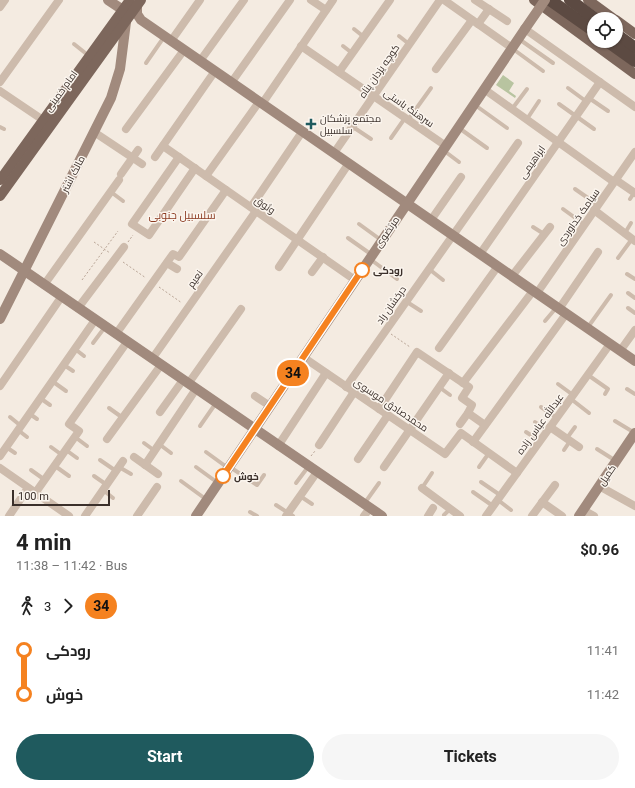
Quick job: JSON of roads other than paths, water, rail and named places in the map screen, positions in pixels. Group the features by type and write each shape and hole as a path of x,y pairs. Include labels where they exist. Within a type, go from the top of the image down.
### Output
{"highway":[{"path":"550,0 587,26"},
{"path":"570,0 587,12"},
{"path":"623,39 635,48"},
{"path":"617,48 635,61"}],"main road":[{"path":"108,0 123,10"},
{"path":"534,0 635,74"},
{"name":"مرتضوی","path":"199,515 218,483 545,0"},
{"path":"588,0 604,12"},
{"path":"136,2 137,15 142,21 635,361"},
{"name":"امام خمینی","path":"0,196 36,138 43,120 123,10 136,2"},
{"name":"امام خمینی","path":"0,180 36,138 126,22 136,2"},
{"name":"مالک اشتر","path":"0,319 94,132 116,84 126,22"},
{"path":"623,26 635,34"},
{"path":"0,254 310,468 366,509 382,516"},
{"name":"کمیل","path":"581,513 635,433"}],"street":[{"path":"0,8 5,0"},
{"path":"0,82 59,0"},
{"path":"168,39 200,0"},
{"path":"200,61 244,0"},
{"path":"231,83 290,0"},
{"path":"311,0 326,10"},
{"path":"206,176 302,46 333,0"},
{"path":"339,72 390,0"},
{"name":"کوچه یزدان پناه","path":"334,153 440,0"},
{"path":"444,0 512,48"},
{"path":"475,0 506,22"},
{"path":"436,69 475,22 489,10"},
{"path":"525,28 635,107"},
{"name":"سرهنگ باستی","path":"302,46 374,96 444,148"},
{"path":"126,129 184,50"},
{"path":"156,157 215,71"},
{"name":"ابراهیمی","path":"480,254 600,82"},
{"path":"484,89 633,195"},
{"path":"0,90 43,120"},
{"path":"94,132 142,164"},
{"name":"نعیم","path":"152,359 253,209 302,132"},
{"name":"درخشان راد","path":"346,387 518,143"},
{"name":"وثوق","path":"163,146 356,280"},
{"path":"44,285 138,150"},
{"name":"سیامک خداوردی","path":"463,384 535,292 635,152"},
{"path":"179,157 135,226 149,235 195,168"},
{"path":"279,267 348,163"},
{"path":"431,220 461,177"},
{"path":"116,334 173,254 179,257 226,190"},
{"path":"596,208 634,240"},
{"path":"512,276 550,227"},
{"path":"78,308 124,247"},
{"path":"473,442 598,252"},
{"path":"312,272 323,257"},
{"path":"167,263 177,269"},
{"path":"439,348 498,266"},
{"path":"0,386 62,296"},
{"path":"145,465 157,448 189,385 241,309"},
{"path":"0,456 95,320"},
{"path":"620,351 635,330"},
{"path":"9,516 32,490 45,480 75,437 79,431 69,424 127,342"},
{"name":"عبدالله عباس زاده","path":"486,516 610,344"},
{"path":"380,409 417,352 469,387 462,398 472,405 460,428 473,442 517,473"},
{"name":"محمدصادق موسوی","path":"303,357 445,454 460,428"},
{"path":"107,439 161,365"},
{"path":"278,446 326,373"},
{"path":"384,466 449,373"},
{"path":"160,412 189,385"},
{"path":"319,445 354,392"},
{"path":"255,396 270,406"},
{"path":"468,413 485,425"},
{"path":"358,459 388,415"},
{"path":"549,429 579,448"},
{"path":"134,457 158,474"},
{"path":"84,516 120,466"},
{"path":"0,468 65,515"},
{"path":"289,515 300,496 310,468"},
{"path":"532,516 555,485"},
{"path":"599,486 635,506"},
{"path":"137,516 157,487"},
{"path":"422,488 447,512 460,516"},
{"path":"542,502 562,516"},
{"path":"428,516 433,508"},
{"path":"581,513 594,516"}],"lane":[{"path":"354,29 364,37"},
{"path":"399,36 410,44"},
{"path":"518,38 553,63"},
{"path":"146,63 168,39"},
{"path":"74,44 90,56"},
{"path":"343,46 352,53"},
{"path":"512,48 543,70"},
{"path":"391,138 431,88"},
{"path":"568,88 608,111"},
{"path":"512,109 526,89"},
{"path":"527,120 539,101"},
{"path":"474,104 507,128"},
{"path":"559,104 594,129"},
{"path":"353,126 371,139"},
{"path":"458,127 487,148"},
{"path":"444,148 459,162"},
{"path":"575,189 596,208"},
{"path":"110,192 123,201"},
{"path":"563,209 585,224"},
{"path":"624,233 631,223"},
{"path":"359,224 382,240"},
{"path":"533,227 544,234"},
{"path":"348,238 397,279"},
{"path":"618,258 634,240"},
{"path":"429,269 443,280"},
{"path":"627,274 635,279"},
{"path":"628,293 635,298"},
{"path":"587,328 611,295"},
{"path":"406,301 421,312"},
{"path":"628,308 635,313"},
{"path":"545,322 560,310"},
{"path":"93,343 105,327"},
{"path":"75,349 84,356"},
{"path":"64,365 73,371"},
{"path":"588,375 608,389 605,394"},
{"path":"52,381 66,391"},
{"path":"558,384 589,413"},
{"path":"439,387 450,395"},
{"path":"627,389 635,394"},
{"path":"40,398 50,405"},
{"path":"200,426 216,403"},
{"path":"542,407 557,418"},
{"path":"109,408 123,418"},
{"path":"30,414 38,419"},
{"path":"10,417 27,437"},
{"path":"615,421 635,433"},
{"path":"535,422 549,429"},
{"path":"564,450 575,427"},
{"path":"526,432 540,441"},
{"path":"75,437 87,446"},
{"path":"144,443 171,453"},
{"path":"6,447 15,453"},
{"path":"50,447 77,458"},
{"path":"597,449 616,461"},
{"path":"206,452 257,485 264,474"},
{"path":"479,467 489,453"},
{"path":"100,460 120,466 130,474"},
{"path":"54,466 69,476"},
{"path":"196,467 218,483"},
{"path":"296,483 310,468"},
{"path":"31,470 45,480"},
{"path":"422,488 432,473"},
{"path":"94,476 112,498"},
{"path":"181,481 207,500"},
{"path":"481,482 497,500 511,510"},
{"path":"366,509 379,483"},
{"path":"473,492 497,500"},
{"path":"300,496 312,504"},
{"path":"276,505 289,515"},
{"path":"250,512 257,516"}],"place":[{"name":"مجتمع پزشکان سلسبیل","path":"311,124"},
{"name":"رودکی","path":"362,270"},
{"name":"خوش","path":"223,476"}],"district":[{"name":"سلسبیل جنوبی","path":"182,215"}]}
